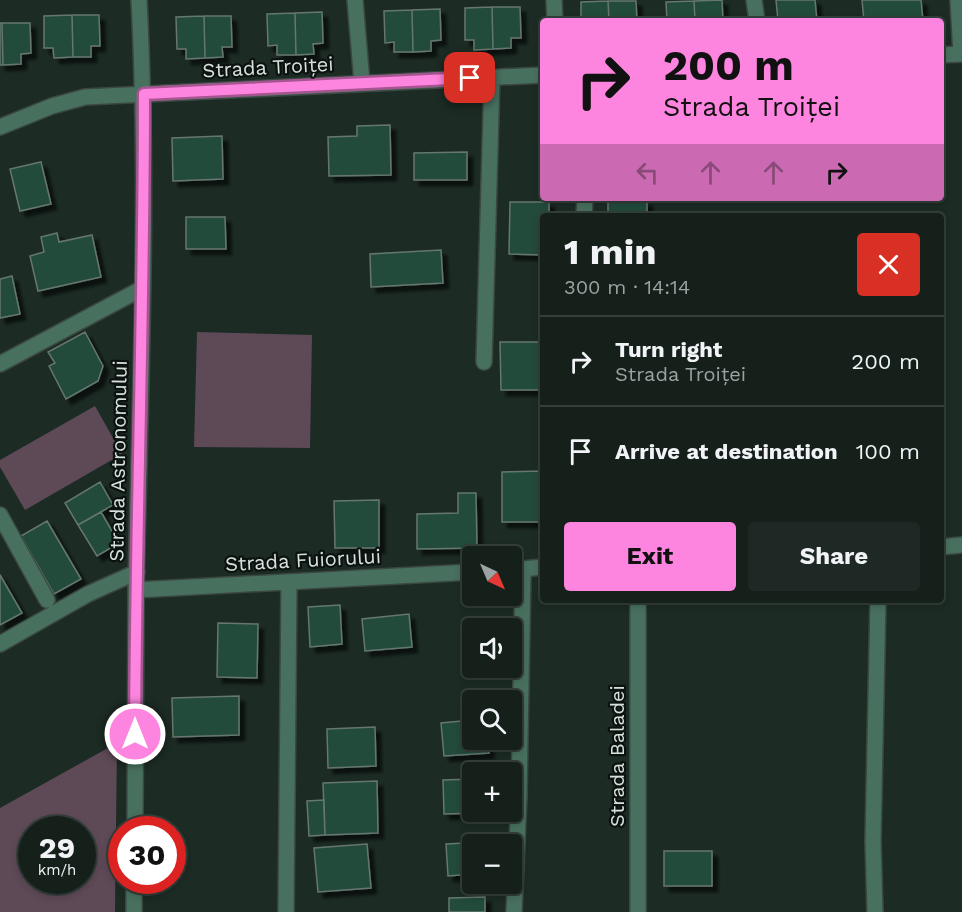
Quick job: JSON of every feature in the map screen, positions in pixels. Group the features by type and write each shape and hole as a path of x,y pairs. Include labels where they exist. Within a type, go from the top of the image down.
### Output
{"street":[{"name":"Strada Astronomului","path":"135,816 136,572 143,288 144,94 139,0"},
{"path":"355,0 362,83"},
{"path":"554,0 555,18"},
{"path":"754,0 757,18"},
{"path":"944,55 961,54 958,0"},
{"name":"Strada Troiței","path":"0,127 52,106 85,97 540,75"},
{"path":"484,362 492,77"},
{"path":"0,364 143,288"},
{"path":"0,515 47,600"},
{"path":"944,547 962,545"},
{"path":"522,569 540,567"},
{"path":"0,644 88,594 136,572"},
{"name":"Strada Fuiorului","path":"136,590 462,573"},
{"path":"286,912 289,582"},
{"name":"Strada Baladei","path":"638,603 638,912"},
{"path":"875,912 873,841 878,603"},
{"path":"514,912 519,796 517,606"},
{"path":"134,894 134,912"}],"shaded area":[{"path":"197,332 312,335 310,448 194,447"},
{"path":"95,406 122,454 25,510 0,467 0,460"},
{"path":"117,743 116,816 108,816 108,894 115,894 115,912 0,912 0,808"}],"building":[{"path":"722,0 723,18 695,18 694,1"},
{"path":"776,0 815,0 817,18 778,18"},
{"path":"862,0 921,0 923,18 864,18"},
{"path":"608,1 609,18 581,18 581,2"},
{"path":"608,1 636,1 637,18 609,18"},
{"path":"694,1 695,18 667,18 666,2"},
{"path":"492,7 493,49 474,50 474,40 465,40 465,8"},
{"path":"492,7 520,7 521,38 511,38 511,48 493,49"},
{"path":"440,9 441,40 431,41 431,51 413,52 412,10"},
{"path":"412,10 413,52 394,52 394,42 385,43 384,11"},
{"path":"322,12 323,43 313,44 314,54 296,55 295,13"},
{"path":"295,13 296,55 277,55 277,45 268,46 267,14"},
{"path":"72,15 73,57 54,58 53,48 44,48 44,16"},
{"path":"72,15 99,15 100,46 91,46 91,57 73,57"},
{"path":"204,16 205,58 186,59 186,49 177,49 176,17"},
{"path":"204,16 231,16 232,47 222,47 223,57 205,58"},
{"path":"0,23 2,23 3,65 0,65"},
{"path":"2,23 30,23 31,53 21,54 21,64 3,65"},
{"path":"390,125 391,175 329,176 328,137 357,136 357,126"},
{"path":"222,136 223,179 173,181 172,138"},
{"path":"467,152 467,180 414,180 414,153"},
{"path":"41,162 51,204 20,211 10,169"},
{"path":"608,201 647,201 647,213 608,213"},
{"path":"510,202 549,202 549,213 540,213 540,255 509,254"},
{"path":"186,217 225,217 226,249 186,249"},
{"path":"57,233 59,242 92,235 101,277 38,291 30,256 44,252 41,237"},
{"path":"441,250 443,283 371,287 370,254"},
{"path":"12,276 20,314 0,318 0,279"},
{"path":"85,332 103,366 98,381 66,399 49,366 55,363 48,352"},
{"path":"500,342 540,342 540,390 501,390"},
{"path":"540,471 540,522 502,522 502,472"},
{"path":"100,482 113,505 78,525 65,503"},
{"path":"458,493 476,493 477,546 417,549 417,514 458,513"},
{"path":"379,500 379,548 335,548 334,501"},
{"path":"101,512 119,543 97,556 78,525"},
{"path":"47,521 81,579 54,594 21,536"},
{"path":"0,575 22,613 0,625"},
{"path":"340,605 342,644 310,647 308,607"},
{"path":"409,614 412,647 365,651 362,619"},
{"path":"218,623 258,624 257,678 217,677"},
{"path":"239,696 239,735 173,737 172,698"},
{"path":"462,721 462,750 489,750 489,753 444,756 441,723"},
{"path":"375,727 376,766 328,768 327,729"},
{"path":"462,779 462,814 444,814 443,780"},
{"path":"377,781 378,833 325,835 323,783"},
{"path":"324,800 325,835 309,836 307,801"},
{"path":"462,843 462,875 448,876 446,844"},
{"path":"367,844 371,888 318,892 314,848"},
{"path":"664,851 712,851 712,886 664,886"},
{"path":"485,897 485,912 449,912 449,898"}],"route":[{"path":"135,734 144,94 470,78"}]}
